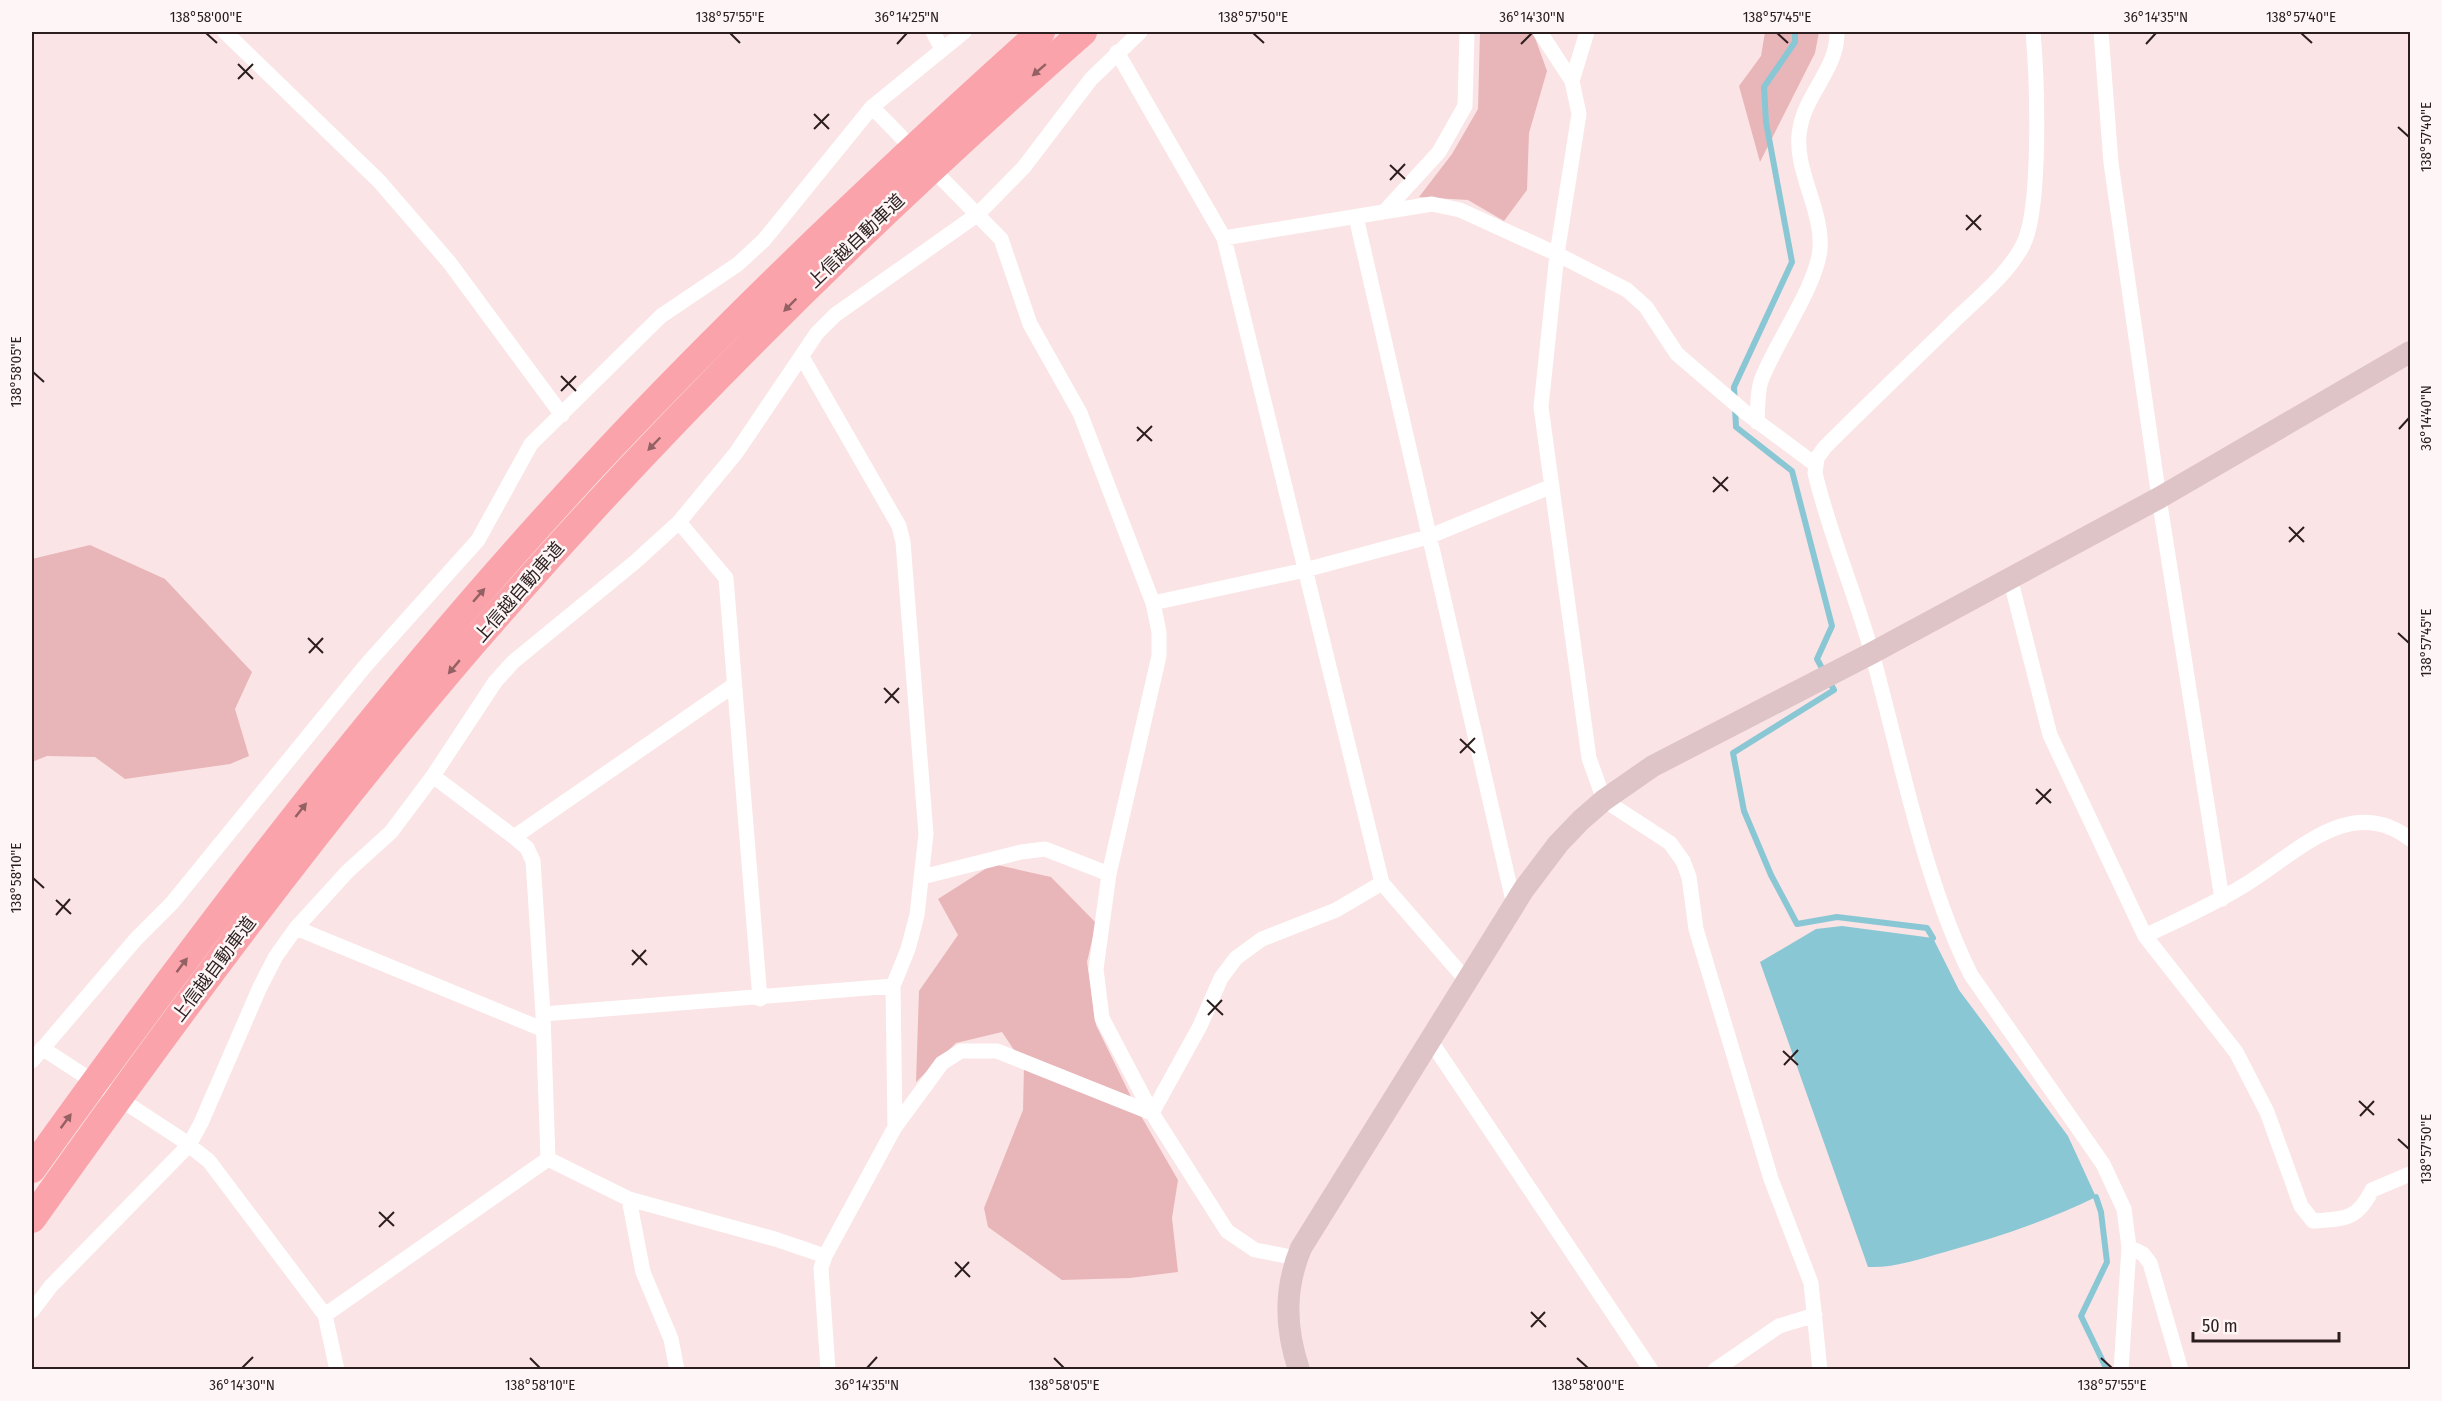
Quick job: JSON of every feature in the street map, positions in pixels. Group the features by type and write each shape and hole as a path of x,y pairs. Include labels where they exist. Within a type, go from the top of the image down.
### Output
{"highway":[{"name":"上信越自動車道","path":"32,1169 160,994 297,814 371,722 532,533 610,448 768,287 915,146 1041,32"},
{"name":"上信越自動車道","path":"32,1219 178,1016 319,831 473,644 554,552 713,382 836,259 946,154 1083,32"}],"street":[{"path":"225,32 379,181 449,262 562,415"},
{"path":"933,32 942,49"},
{"path":"32,1061 48,1052 136,939 172,903 366,665 478,540 531,444 661,316 738,264 764,240 876,111 942,49 964,32"},
{"path":"32,1311 51,1286 201,1123 260,987 276,956 296,928 348,870 391,832 433,776 495,682 513,662 635,562 679,522 736,453 817,333 835,315 975,211 1024,167 1092,79 1117,52 1140,32"},
{"path":"1383,212 1439,152 1466,106 1467,32"},
{"path":"1540,32 1572,81 1579,114 1557,254 1541,406 1589,758 1604,800 1670,843 1683,861 1689,877 1696,929 1771,1179 1811,1283 1820,1370"},
{"path":"1572,81 1587,32"},
{"path":"1751,417 1760,383 1813,274 1821,248 1814,208 1798,148 1800,127 1812,95 1832,60 1837,32"},
{"path":"2033,32 2035,147 2031,213 2024,243 2011,263 1978,297 1825,447 1816,458 1815,473 1872,653 1930,868 1958,949 1971,975 2103,1164 2124,1209 2129,1247 2121,1370"},
{"path":"2102,32 2111,163 2159,498 2222,898"},
{"path":"1117,52 1224,238 1382,883 1467,981"},
{"path":"876,111 1001,239 1030,324 1080,413 1153,603 1159,632 1156,680 1109,874 1096,969 1102,1018 1152,1113 1227,1230 1254,1250 1297,1258"},
{"path":"1224,238 1432,204 1460,210 1557,254 1627,290 1653,316 1677,354 1717,390 1816,465"},
{"path":"1356,217 1514,905"},
{"path":"1299,1370 1288,1329 1288,1286 1297,1258 1314,1224 1514,905 1558,844 1604,800 1653,766 1872,653 2159,498 2410,352"},
{"path":"802,357 899,526 903,542 926,834 922,877 908,949 893,986 895,1127"},
{"path":"1153,603 1305,570 1428,537 1552,486"},
{"path":"679,522 726,578 760,999"},
{"path":"2010,578 2050,735 2145,936 2236,1052 2267,1112 2301,1206 2313,1221 2345,1220 2363,1208 2372,1190 2410,1174"},
{"path":"514,837 734,685"},
{"path":"433,776 527,848 533,861 543,1022 548,1159"},
{"path":"2145,936 2222,898 2274,868 2315,836 2348,824 2367,823 2400,831 2410,839"},
{"path":"922,877 1021,852 1045,849 1109,874"},
{"path":"1152,1113 1200,1026 1221,978 1236,958 1262,939 1336,910 1382,883"},
{"path":"296,928 543,1022 893,986"},
{"path":"1430,1040 1651,1370"},
{"path":"828,1370 821,1268 825,1256 895,1127 942,1063 961,1051 997,1051 1152,1113"},
{"path":"48,1052 185,1142 209,1161 326,1315 337,1370"},
{"path":"548,1159 629,1199 775,1239 825,1256"},
{"path":"326,1315 548,1159"},
{"path":"629,1199 643,1272 671,1339 677,1370"},
{"path":"2129,1247 2143,1254 2150,1263 2181,1370"},
{"path":"1715,1370 1779,1326 1815,1315"}],"shaded area":[{"path":"1480,32 1533,32 1547,71 1529,133 1527,190 1504,221 1468,200 1419,197 1452,154 1478,109"},
{"path":"1765,32 1819,32 1815,53 1760,162 1739,86 1761,56"},
{"path":"90,545 165,579 252,672 235,709 249,756 230,764 125,779 95,757 47,756 32,762 32,559"},
{"path":"993,864 1051,877 1096,923 1087,962 1096,1025 1137,1109 1178,1180 1172,1218 1178,1272 1130,1278 1062,1280 988,1227 984,1208 1023,1110 1024,1065 1002,1032 956,1043 916,1082 919,991 958,935 938,899"}],"water":[{"path":"1842,926 1933,938 1959,990 2068,1136 2096,1197 2040,1221 1983,1241 1907,1262 1868,1267 1760,962 1816,929"}],"waterway":[{"path":"1795,32 1795,42 1764,87 1766,122 1792,262 1734,387 1736,427 1792,471 1832,626 1817,659 1834,690 1733,753 1744,811 1771,875 1797,924 1837,917 1927,928 1933,938"},
{"path":"2096,1197 2101,1212 2107,1262 2081,1316 2107,1370"}]}
